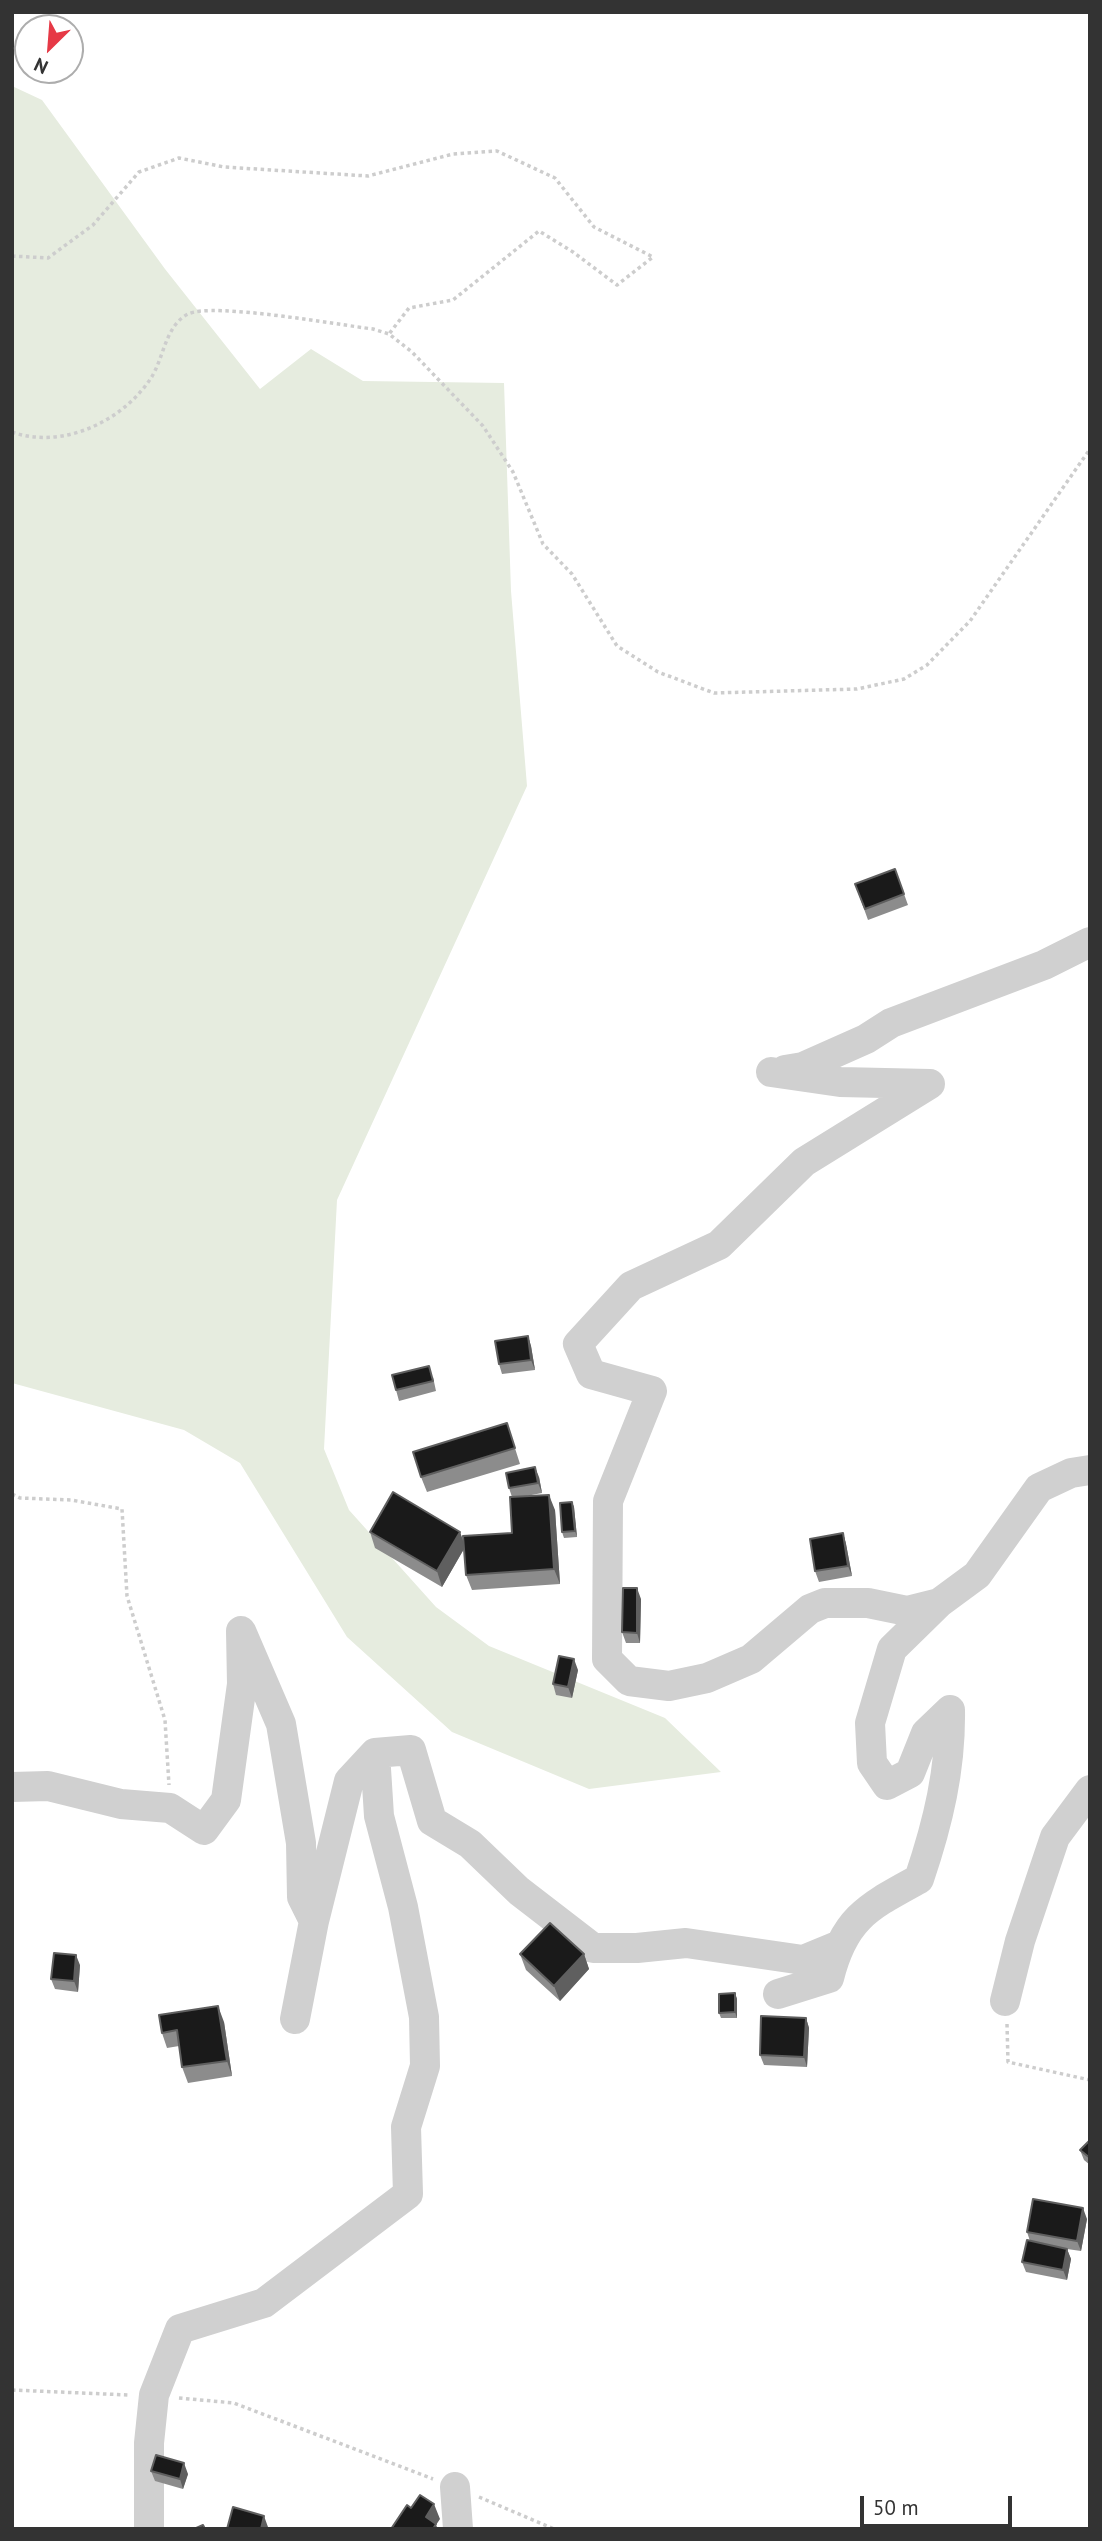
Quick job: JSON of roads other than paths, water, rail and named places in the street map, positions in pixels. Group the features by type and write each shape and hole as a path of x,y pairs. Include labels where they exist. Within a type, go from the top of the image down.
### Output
{"street":[{"path":"939,1603 907,1611 868,1603 825,1603 810,1609 751,1659 707,1678 669,1686 629,1681 607,1659 608,1501 652,1391 591,1374 578,1344 631,1286 719,1245 804,1162 930,1084 839,1082 771,1072 803,1067 866,1039 891,1023 1044,965 1090,942"},
{"path":"778,1994 829,1978 837,1946 868,1908 919,1879 938,1824 951,1746 950,1710 926,1733 910,1773 887,1786 872,1763 870,1723 892,1649 939,1603 977,1575 1039,1488 1071,1473 1090,1471"},
{"path":"12,1787 48,1786 121,1804 170,1808 204,1830 226,1800 242,1684 242,1631 281,1724 301,1843 302,1897 314,1921"},
{"path":"295,2019 314,1921 349,1781 375,1753 411,1750 432,1821 470,1844 520,1891 593,1948 686,1943 803,1959 837,1946"},
{"path":"149,2529 149,2443 154,2395 180,2329 264,2303 408,2194 406,2127 425,2066 424,2017 403,1907 379,1816 375,1753"},
{"path":"1005,2001 1020,1941 1055,1837 1090,1790"},
{"path":"455,2487 458,2529"}]}
